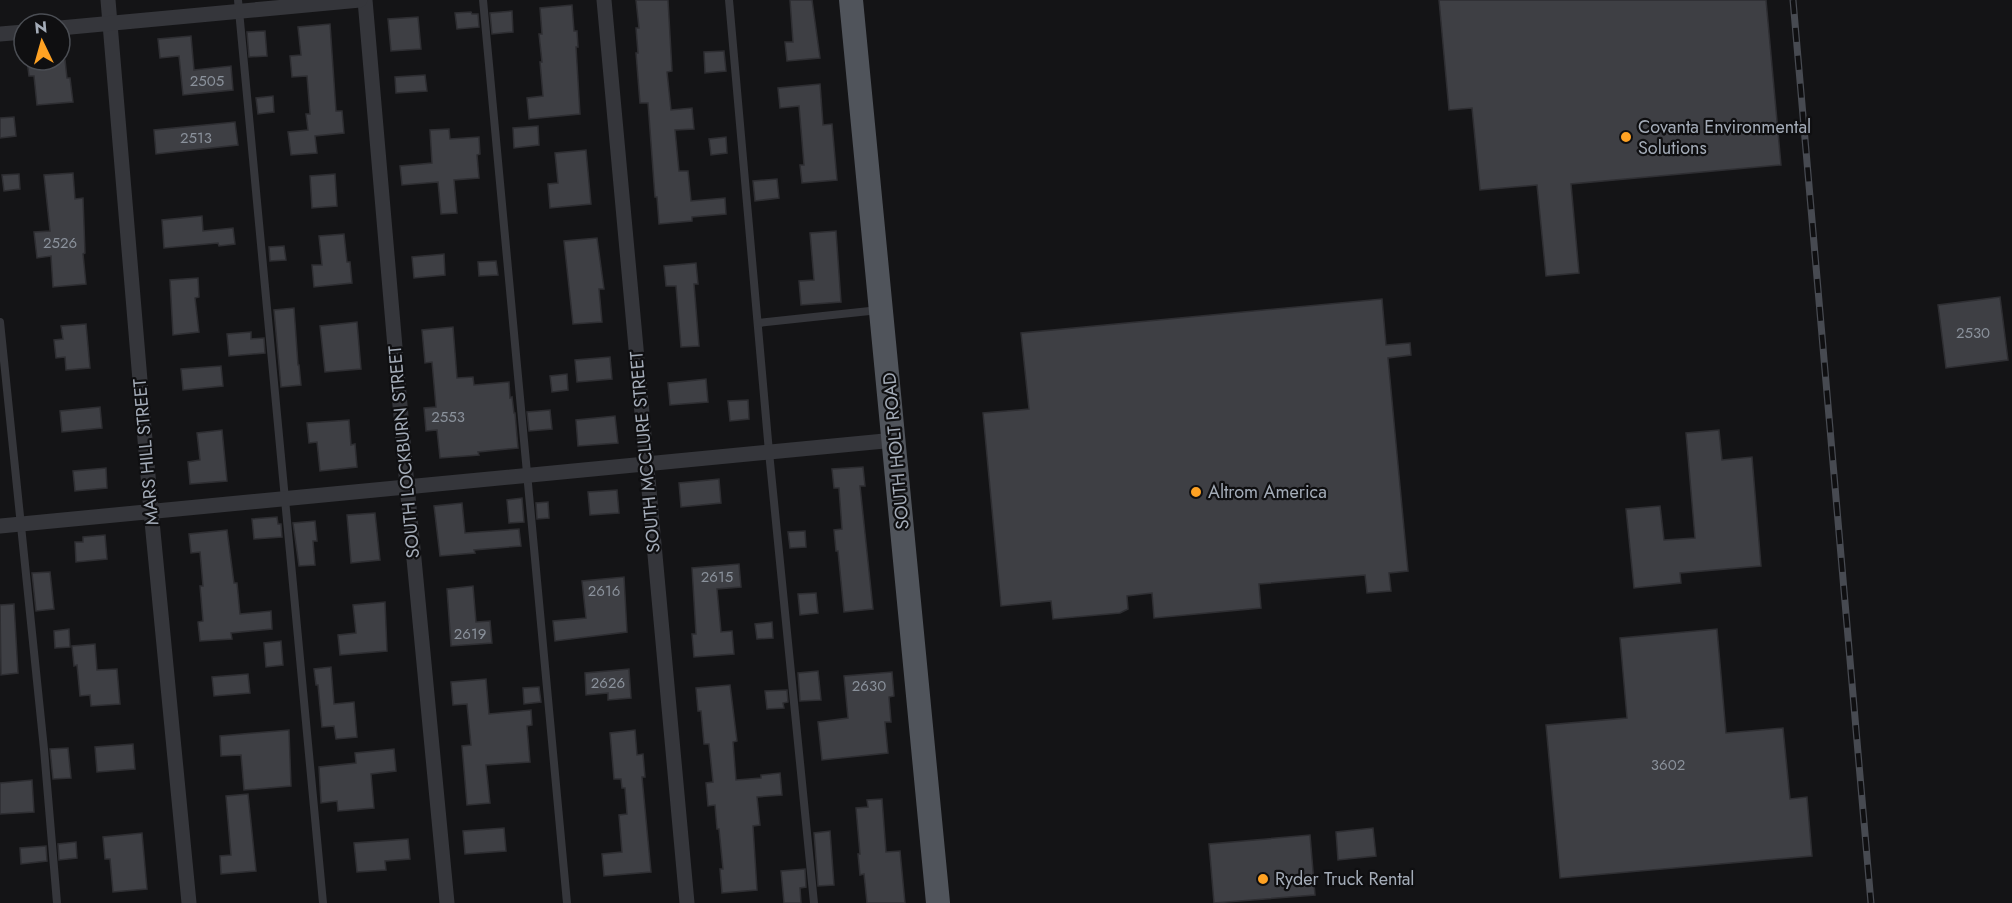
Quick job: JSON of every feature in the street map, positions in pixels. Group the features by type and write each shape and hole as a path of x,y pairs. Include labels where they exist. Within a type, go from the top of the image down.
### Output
{"main road":[{"name":"SOUTH HOLT ROAD","path":"852,0 938,903"}],"street":[{"name":"MARS HILL STREET","path":"108,0 151,512 189,903"},
{"path":"72,27 238,6 360,0"},
{"name":"SOUTH LOCKBURN STREET","path":"365,0 407,486 447,903"},
{"name":"SOUTH MCCLURE STREET","path":"604,0 687,903"},
{"path":"0,526 895,440"}],"lane":[{"path":"483,0 567,903"},
{"path":"729,0 769,452 814,903"},
{"path":"238,6 323,903"},
{"path":"758,322 882,310"},
{"path":"0,322 57,903"}],"building":[{"path":"636,0 668,0 672,71 667,72 671,110 692,108 694,129 675,130 679,171 688,171 691,201 725,198 726,214 692,217 692,221 659,224 648,103 640,103 636,53 638,53 636,28 639,28"},
{"path":"790,0 812,0 820,58 787,61 785,42 793,42"},
{"name":"Covanta Environmental Solutions","path":"1439,0 1766,0 1781,165 1571,184 1579,273 1546,276 1537,185 1480,190 1472,108 1449,110"},
{"path":"572,5 574,31 577,31 580,114 529,119 527,98 543,96 539,34 542,34 540,8"},
{"path":"512,11 513,32 492,34 490,13"},
{"path":"455,13 478,14 479,27 457,29"},
{"path":"418,17 421,49 391,51 388,19"},
{"path":"330,24 336,111 342,111 344,133 315,136 317,153 291,155 288,132 308,130 306,114 310,114 307,76 292,77 290,56 301,55 298,27"},
{"path":"265,31 267,56 249,57 247,32"},
{"path":"191,36 194,70 231,66 233,90 183,95 179,56 160,58 158,39"},
{"path":"724,51 726,71 705,73 704,52"},
{"path":"28,72 66,72 67,78 70,78 73,102 37,105 34,76 29,76"},
{"path":"425,75 427,91 396,93 395,77"},
{"path":"820,84 823,125 832,124 837,180 802,183 800,165 804,165 799,106 780,108 778,88"},
{"path":"273,96 274,112 258,114 256,98"},
{"path":"14,117 16,136 0,138 0,118"},
{"path":"235,122 238,145 156,154 154,130"},
{"path":"538,126 539,145 514,148 513,128"},
{"path":"449,129 450,139 479,137 480,154 477,155 479,178 454,180 457,213 441,214 438,182 402,185 400,166 432,163 430,130"},
{"path":"726,137 727,153 711,155 709,139"},
{"path":"586,150 591,204 550,208 548,184 558,183 555,153"},
{"path":"73,173 75,199 83,198 85,253 83,254 86,284 53,287 51,256 37,258 34,232 50,231 44,175"},
{"path":"19,174 20,189 4,191 2,175"},
{"path":"335,174 337,206 312,208 310,176"},
{"path":"777,179 779,198 755,201 753,181"},
{"path":"202,216 203,231 233,228 235,244 219,246 218,243 164,248 162,220"},
{"path":"836,231 841,302 801,305 799,281 814,280 810,233"},
{"path":"344,234 352,283 314,287 312,265 322,265 319,236"},
{"path":"597,238 604,289 599,289 602,322 573,324 564,241"},
{"path":"284,246 286,260 270,261 269,247"},
{"path":"444,254 445,275 414,278 412,257"},
{"path":"496,261 498,275 479,276 478,262"},
{"path":"696,263 698,284 694,284 699,346 681,347 676,286 666,286 664,266"},
{"path":"198,278 199,297 195,298 199,332 173,335 170,280"},
{"path":"2000,297 2008,360 1946,368 1938,305"},
{"name":"Altrom America","path":"1382,299 1386,345 1410,343 1411,355 1388,358 1408,571 1389,573 1391,591 1367,593 1365,575 1259,584 1261,608 1154,618 1152,593 1127,596 1128,609 1120,613 1053,619 1051,601 1001,606 983,413 1029,409 1021,333"},
{"path":"294,308 301,385 281,387 274,310"},
{"path":"357,322 361,369 325,372 320,326"},
{"path":"86,324 90,368 66,370 65,357 56,358 54,340 63,339 61,326"},
{"path":"453,327 457,378 473,377 474,385 509,382 518,448 478,452 479,455 440,458 437,430 426,431 424,408 436,407 432,362 425,363 422,330"},
{"path":"251,332 251,339 264,338 265,353 229,356 227,334"},
{"path":"610,357 612,379 577,382 575,360"},
{"path":"221,366 223,386 183,390 181,369"},
{"path":"567,374 568,390 552,392 550,376"},
{"path":"706,379 708,402 670,405 668,383"},
{"path":"748,400 749,419 730,421 728,401"},
{"path":"100,407 102,428 62,432 60,411"},
{"path":"550,410 552,429 529,431 527,412"},
{"path":"615,416 618,443 578,446 576,420"},
{"path":"349,420 351,445 355,444 357,467 320,471 317,442 309,443 307,423"},
{"path":"222,430 227,481 190,484 188,462 200,460 197,433"},
{"path":"1719,430 1722,460 1752,457 1761,566 1680,573 1681,583 1634,588 1626,509 1660,506 1664,540 1695,538 1686,433"},
{"path":"863,467 865,486 860,486 873,609 844,612 834,530 842,529 839,488 834,488 832,469"},
{"path":"106,468 107,488 75,491 73,471"},
{"path":"719,479 721,503 681,507 679,483"},
{"path":"617,490 619,513 590,515 588,492"},
{"path":"522,498 524,522 509,523 507,500"},
{"path":"548,502 549,518 537,519 536,503"},
{"path":"462,503 465,533 519,529 521,546 440,556 434,506"},
{"path":"375,513 380,560 351,563 347,515"},
{"path":"277,517 278,524 281,524 282,537 254,539 252,519"},
{"path":"315,521 317,541 313,541 315,565 299,566 293,523"},
{"path":"227,530 240,614 271,611 272,629 231,633 232,639 200,641 198,622 203,621 200,586 203,586 200,552 191,553 189,534"},
{"path":"805,531 806,547 790,548 788,532"},
{"path":"105,535 107,559 76,562 75,542 83,542 83,537"},
{"path":"739,564 741,587 717,589 721,632 732,631 734,654 694,657 692,634 696,634 692,568"},
{"path":"50,572 54,609 36,611 32,573"},
{"path":"624,577 627,632 555,641 553,621 586,618 582,581"},
{"path":"473,586 476,622 490,621 492,643 451,646 447,589"},
{"path":"816,593 818,613 800,615 798,594"},
{"path":"385,602 387,651 340,655 338,635 356,633 353,605"},
{"path":"14,604 18,673 1,675 0,605"},
{"path":"772,622 773,638 757,639 755,624"},
{"path":"69,629 70,647 55,648 54,631"},
{"path":"1717,629 1726,733 1783,728 1790,799 1807,797 1812,856 1560,878 1546,725 1627,718 1620,638"},
{"path":"281,641 283,665 266,667 264,643"},
{"path":"95,644 97,670 117,669 120,704 91,706 90,695 80,696 77,665 74,666 72,646"},
{"path":"331,667 334,704 354,702 357,737 336,739 334,726 322,727 314,669"},
{"path":"629,669 631,698 608,700 608,693 586,695 585,673"},
{"path":"818,671 821,700 800,701 798,673"},
{"path":"892,672 894,696 889,697 891,722 885,722 888,753 822,760 818,722 848,718 844,676"},
{"path":"248,674 250,693 214,696 212,677"},
{"path":"486,679 489,714 531,710 532,725 527,726 530,762 486,765 490,803 467,805 462,746 471,745 467,704 453,705 451,682"},
{"path":"730,685 737,741 733,742 736,780 761,778 761,775 780,773 782,795 757,797 760,825 753,826 757,890 722,893 720,869 723,869 719,829 717,829 715,805 708,806 706,783 713,782 709,744 704,744 696,688"},
{"path":"539,687 541,702 524,704 523,688"},
{"path":"787,690 788,702 783,703 784,708 767,709 765,691"},
{"path":"289,730 291,786 244,790 241,755 221,756 220,736"},
{"path":"635,730 637,755 643,754 645,777 642,777 651,872 604,876 602,854 622,852 619,815 627,814 625,788 622,788 621,779 614,779 610,733"},
{"path":"133,744 135,769 97,772 95,747"},
{"path":"68,748 71,778 53,779 50,749"},
{"path":"394,749 396,771 371,774 374,808 338,811 337,801 321,803 319,767 356,763 355,753"},
{"path":"32,780 34,812 0,814 0,783"},
{"path":"248,794 256,871 221,874 220,856 231,855 226,796"},
{"path":"882,799 886,852 900,851 905,903 867,903 864,874 860,875 856,808 868,807 867,800"},
{"path":"504,828 506,851 465,854 463,831"},
{"path":"1373,828 1376,856 1338,860 1336,832"},
{"path":"830,831 834,885 818,886 814,833"},
{"path":"142,833 147,889 113,892 110,859 105,859 103,837"},
{"name":"Ryder Truck Rental","path":"1310,835 1315,895 1214,903 1209,844"},
{"path":"408,839 410,859 385,861 386,870 357,872 354,843"},
{"path":"76,842 77,858 59,860 58,844"},
{"path":"46,846 47,861 21,864 20,848"},
{"path":"805,869 806,887 800,888 801,903 784,903 781,871"}],"railway":[{"path":"1793,0 1871,903"}],"place":[{"name":"Covanta Environmental Solutions","path":"1626,137"},
{"name":"Altrom America","path":"1196,492"},
{"name":"Ryder Truck Rental","path":"1263,879"}]}
